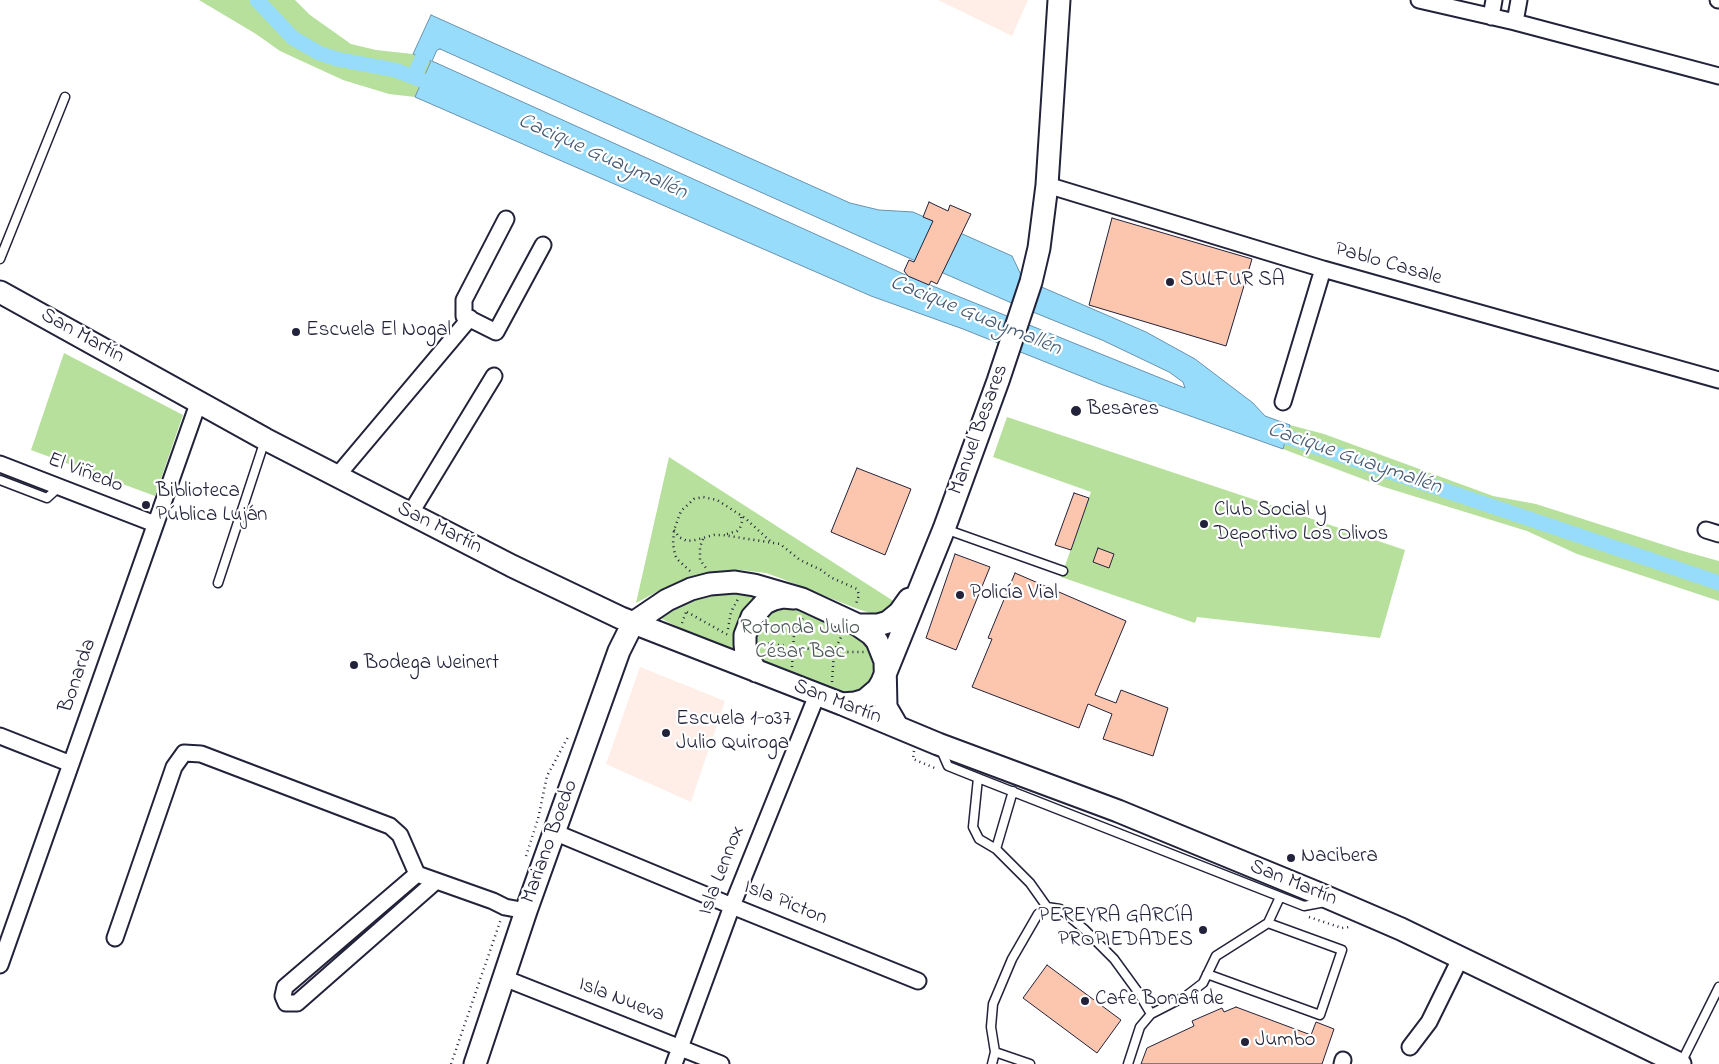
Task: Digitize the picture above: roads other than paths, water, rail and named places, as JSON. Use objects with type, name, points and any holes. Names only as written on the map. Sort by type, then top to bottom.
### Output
[{"type":"main road","name":"Manuel Besares","points":[[886,673],[944,529],[1031,282],[1040,240],[1047,185],[1059,0]]},
{"type":"main road","name":"San Martín","points":[[0,292],[199,401],[266,440],[557,588],[634,624],[830,699],[938,744],[1118,811],[1401,928],[1680,1064]]},
{"type":"main road","points":[[634,624],[689,582],[747,584],[768,588],[807,602],[853,615],[878,625],[890,621],[899,613],[923,580]]},
{"type":"main road","points":[[756,671],[746,654],[745,640],[752,617],[765,603],[783,597],[807,602]]},
{"type":"main road","points":[[830,699],[855,703],[868,698],[880,686],[886,673],[885,661],[880,646],[853,615]]},
{"type":"main road","name":"Mariano Boedo","points":[[475,1064],[526,911],[619,651],[634,624]]},
{"type":"main road","name":"San Martín","points":[[886,673],[886,707],[897,726]]},
{"type":"street","points":[[1419,0],[1515,22],[1719,76]]},
{"type":"street","points":[[1491,17],[1494,0]]},
{"type":"street","points":[[1515,22],[1519,0]]},
{"type":"street","name":"Pablo Casale","points":[[1047,185],[1323,269],[1719,380]]},
{"type":"street","points":[[506,220],[464,300],[464,316],[496,332],[543,245]]},
{"type":"street","points":[[1283,402],[1323,269]]},
{"type":"street","points":[[337,476],[470,318]]},
{"type":"street","points":[[410,514],[494,376]]},
{"type":"street","name":"Bonarda","points":[[0,965],[199,401]]},
{"type":"street","name":"El Viñedo","points":[[0,464],[155,524]]},
{"type":"street","name":"Isla Lennox","points":[[674,1064],[732,906],[830,699]]},
{"type":"street","points":[[0,736],[71,764]]},
{"type":"street","points":[[115,938],[174,767],[184,754],[201,754],[390,826],[400,835],[418,874],[505,906],[526,911]]},
{"type":"street","name":"Isla Picton","points":[[554,832],[918,981]]},
{"type":"street","points":[[418,874],[285,987],[283,996],[286,1003],[297,1003],[436,881]]},
{"type":"street","points":[[1410,1047],[1429,1022],[1461,957]]},
{"type":"street","name":"Isla Nueva","points":[[504,978],[722,1064]]},
{"type":"lane","points":[[0,259],[65,97]]},
{"type":"lane","points":[[218,583],[266,440]]},
{"type":"lane","points":[[0,480],[46,498],[60,487]]},
{"type":"lane","points":[[944,529],[1063,571]]},
{"type":"lane","points":[[938,744],[948,766],[978,778],[1304,906],[1333,900]]},
{"type":"lane","points":[[978,778],[973,827],[979,838],[996,849],[1030,883],[1047,907],[1060,909],[1084,929],[1114,959],[1151,1014]]},
{"type":"lane","points":[[996,849],[1014,792]]},
{"type":"lane","points":[[1128,1064],[1140,1027],[1151,1014],[1186,996],[1203,983],[1216,956],[1268,923],[1280,897]]},
{"type":"lane","points":[[992,1064],[995,1052],[991,1027],[993,1004],[1012,959],[1038,914],[1047,907]]},
{"type":"lane","points":[[1207,974],[1320,1015],[1342,950],[1268,923]]},
{"type":"lane","points":[[1680,1064],[1719,986]]},
{"type":"lane","points":[[995,1052],[1030,1064]]},
{"type":"water","points":[[431,15],[850,203],[879,210],[913,212],[1012,256],[1023,279],[1146,332],[1195,359],[1253,403],[1265,416],[1290,425],[1283,449],[1103,385],[963,329],[871,296],[415,97],[431,61],[413,54]],"holes":[[[440,49],[1023,308],[1102,340],[1169,372],[1183,382],[1185,388],[908,276],[432,61],[437,50]]]},
{"type":"waterway","name":"Cacique Guaymallén","points":[[257,0],[293,38],[319,53],[337,59],[395,70],[440,87]]},
{"type":"waterway","points":[[414,76],[431,39]]},
{"type":"waterway","name":"Cacique Guaymallén","points":[[1269,431],[1719,583]]},
{"type":"place","name":"SULFUR SA","points":[[1170,282]]},
{"type":"place","name":"Escuela El Nogal","points":[[296,332]]},
{"type":"place","name":"Besares","points":[[1076,411]]},
{"type":"place","name":"Biblioteca Pública Luján","points":[[146,505]]},
{"type":"place","name":"Club Social y Deportivo Los Olivos","points":[[1204,524]]},
{"type":"place","name":"Policía Vial","points":[[960,595]]},
{"type":"place","name":"Bodega Weinert","points":[[354,665]]},
{"type":"place","name":"Escuela 1-037 Julio Quiroga","points":[[666,733]]},
{"type":"place","name":"Nacibera","points":[[1291,858]]},
{"type":"place","name":"PEREYRA GARCÍA PROPIEDADES","points":[[1203,930]]},
{"type":"place","name":"Cafe Bonafide","points":[[1085,1001]]},
{"type":"place","name":"Jumbo","points":[[1245,1042]]},
{"type":"park label","name":"Rotonda Julio César Bac","points":[[800,642]]}]
